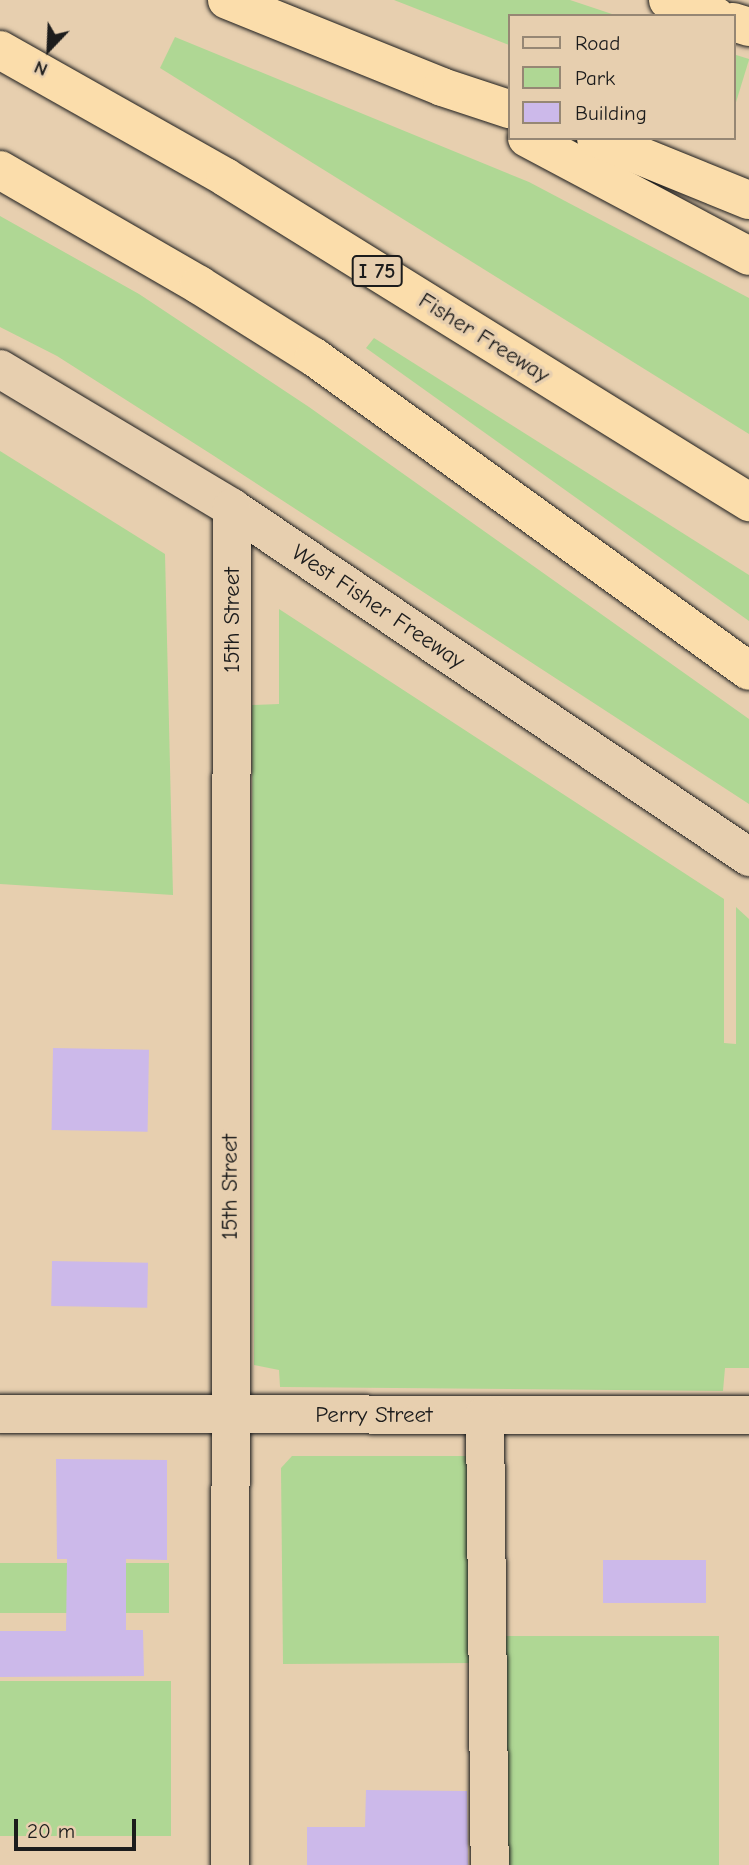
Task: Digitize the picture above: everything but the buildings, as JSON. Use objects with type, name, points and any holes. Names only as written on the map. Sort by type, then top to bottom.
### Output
[{"type":"highway","points":[[227,0],[442,87],[508,109]]},
{"type":"highway","points":[[668,0],[709,14]]},
{"type":"highway","name":"Fisher Freeway","points":[[0,50],[225,177],[749,502]]},
{"type":"highway","points":[[442,87],[508,127]]},
{"type":"highway","points":[[531,140],[749,256]]},
{"type":"highway","points":[[601,140],[749,200]]},
{"type":"highway","points":[[0,170],[188,278],[314,357],[749,671]]},
{"type":"street","name":"West Fisher Freeway","points":[[0,369],[232,508],[749,857]]},
{"type":"street","name":"15th Street","points":[[230,1865],[232,508]]},
{"type":"street","name":"Perry Street","points":[[0,1414],[749,1415]]},
{"type":"street","points":[[485,1415],[491,1865]]},
{"type":"green space","points":[[394,0],[570,0],[612,14],[508,14],[508,45]]},
{"type":"green space","points":[[175,37],[529,182],[749,298],[749,434],[160,68]]},
{"type":"green space","points":[[735,55],[749,60],[735,106]]},
{"type":"green space","points":[[0,216],[139,294],[309,407],[749,719],[749,804],[211,454],[57,356],[0,327]]},
{"type":"green space","points":[[374,338],[749,575],[749,621],[366,348]]},
{"type":"green space","points":[[0,451],[165,554],[173,895],[0,884]]},
{"type":"green space","points":[[279,609],[724,899],[724,1043],[736,1044],[736,907],[749,919],[749,1368],[725,1368],[723,1391],[280,1387],[279,1370],[254,1365],[252,705],[279,704]]},
{"type":"green space","points":[[292,1456],[475,1456],[476,1663],[283,1664],[281,1468]]},
{"type":"green space","points":[[0,1563],[169,1563],[169,1613],[0,1613]]},
{"type":"green space","points":[[494,1636],[719,1636],[719,1865],[494,1865]]},
{"type":"green space","points":[[0,1681],[171,1681],[171,1836],[0,1836]]}]
